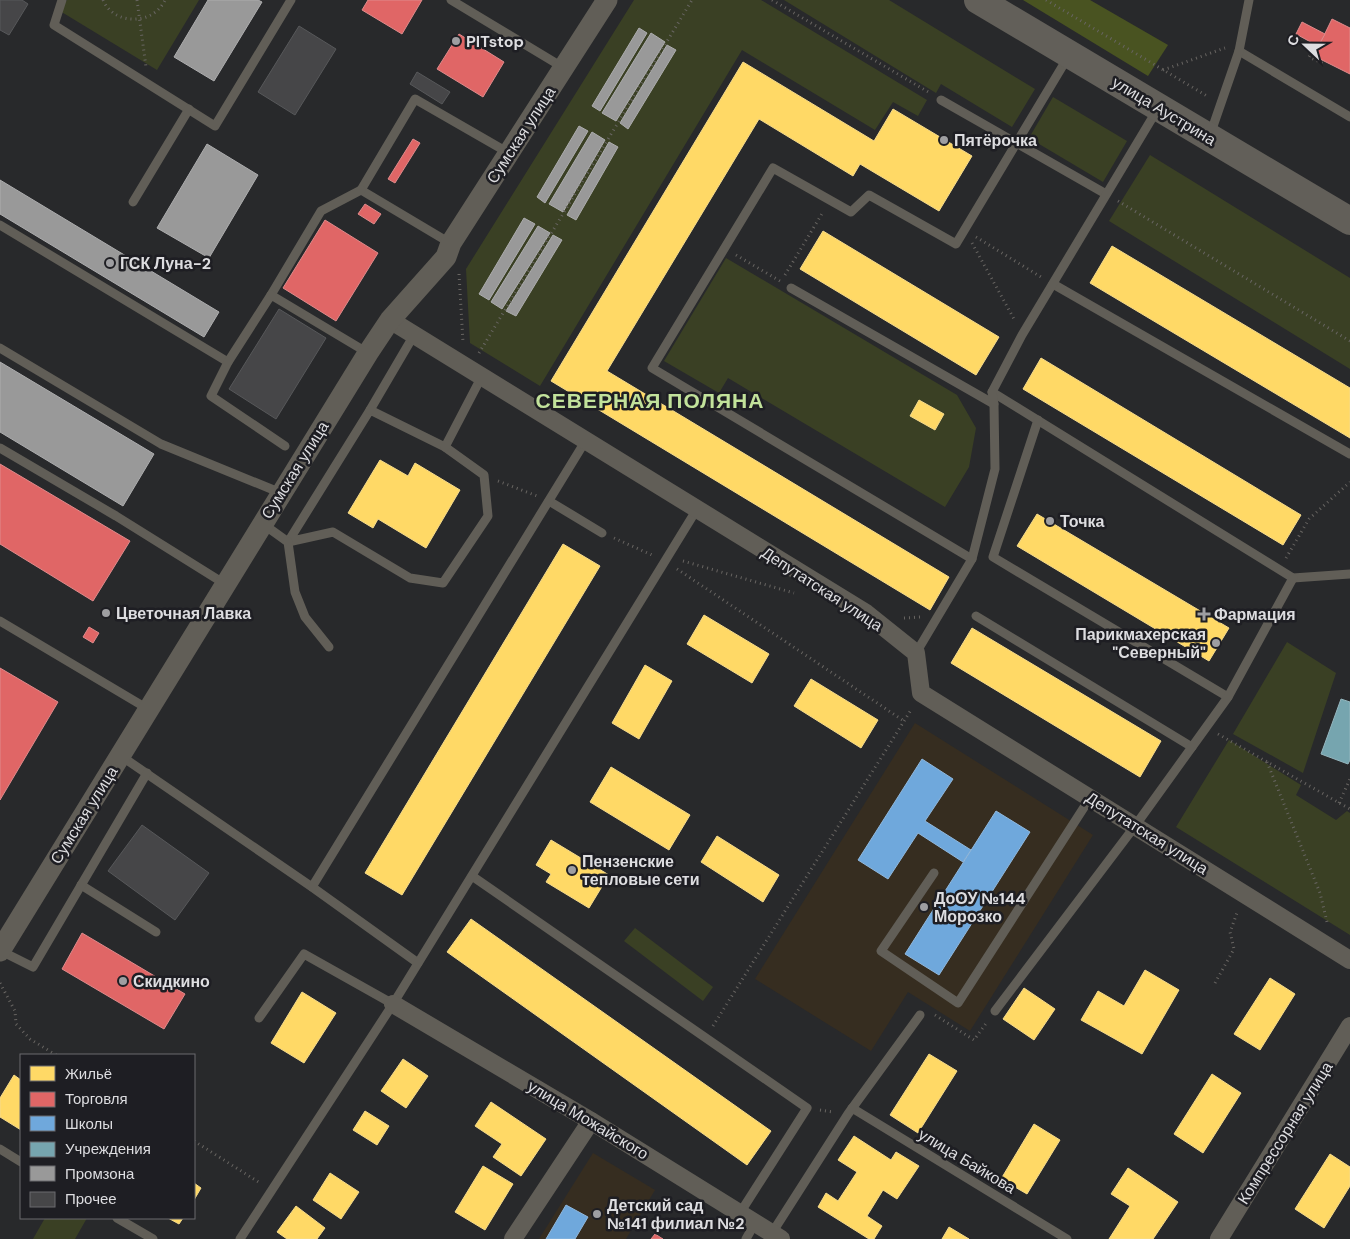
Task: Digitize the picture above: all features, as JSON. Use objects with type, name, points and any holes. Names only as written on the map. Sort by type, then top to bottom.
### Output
[{"type":"main road","name":"улица Аустрина","points":[[978,0],[1350,221]]},
{"type":"street","name":"Сумская улица","points":[[0,951],[262,523],[368,354],[390,320],[446,257],[451,244],[607,0]]},
{"type":"street","name":"Депутатская улица","points":[[390,320],[866,613],[916,654]]},
{"type":"street","points":[[916,654],[921,693]]},
{"type":"street","name":"Депутатская улица","points":[[921,693],[1350,960]]},
{"type":"street","name":"улица Можайского","points":[[393,1004],[591,1121],[776,1236]]},
{"type":"street","name":"Компрессорная улица","points":[[1219,1239],[1350,1026]]},
{"type":"street","points":[[513,1239],[591,1121]]},
{"type":"lane","points":[[62,0],[54,25],[215,126],[291,0]]},
{"type":"lane","points":[[451,0],[564,68]]},
{"type":"lane","points":[[1210,138],[1249,0]]},
{"type":"lane","points":[[1235,48],[1350,117]]},
{"type":"lane","points":[[972,559],[652,368],[773,168],[852,212],[869,195],[956,244],[1070,54]]},
{"type":"lane","points":[[285,446],[211,396],[228,362],[320,211],[361,190],[415,99],[509,153]]},
{"type":"lane","points":[[941,100],[1106,194]]},
{"type":"lane","points":[[916,654],[972,559],[995,469],[994,404],[992,392],[1022,335],[1159,108]]},
{"type":"lane","points":[[133,202],[189,109]]},
{"type":"lane","points":[[361,190],[451,244]]},
{"type":"lane","points":[[0,225],[228,362]]},
{"type":"lane","points":[[1053,284],[1350,454]]},
{"type":"lane","points":[[791,288],[994,404]]},
{"type":"lane","points":[[270,295],[368,354]]},
{"type":"lane","points":[[329,647],[305,617],[294,592],[288,542],[370,410],[414,334]]},
{"type":"lane","points":[[0,348],[161,444],[281,493]]},
{"type":"lane","points":[[445,447],[482,376]]},
{"type":"lane","points":[[992,392],[1293,578],[1350,574]]},
{"type":"lane","points":[[262,523],[288,542],[334,532],[410,578],[443,583],[488,516],[484,475],[445,447],[370,410]]},
{"type":"lane","points":[[1038,420],[994,557],[1228,697]]},
{"type":"lane","points":[[312,887],[586,440]]},
{"type":"lane","points":[[0,448],[116,516],[225,584]]},
{"type":"lane","points":[[549,501],[602,533]]},
{"type":"lane","points":[[240,1239],[393,1004],[697,509]]},
{"type":"lane","points":[[995,1011],[1136,826],[1228,697],[1293,578]]},
{"type":"lane","points":[[976,616],[1192,747]]},
{"type":"lane","points":[[0,621],[149,709]]},
{"type":"lane","points":[[120,756],[312,887],[418,963]]},
{"type":"lane","points":[[0,951],[33,968],[147,774]]},
{"type":"lane","points":[[934,873],[881,952],[958,1003],[1090,798]]},
{"type":"lane","points":[[472,876],[807,1108],[740,1213]]},
{"type":"lane","points":[[81,885],[156,932]]},
{"type":"lane","points":[[260,1018],[304,954],[393,1004]]},
{"type":"lane","points":[[776,1236],[850,1111],[920,1015]]},
{"type":"lane","name":"улица Байкова","points":[[850,1111],[1067,1239]]},
{"type":"lane","points":[[0,1149],[20,1161]]},
{"type":"lane","points":[[119,1219],[153,1239]]},
{"type":"lane","points":[[746,1239],[755,1223]]},
{"type":"path","points":[[103,0],[113,12],[122,18],[133,20],[155,13],[165,0]]},
{"type":"path","points":[[137,0],[149,84]]},
{"type":"path","points":[[477,356],[692,0]]},
{"type":"path","points":[[772,0],[941,100]]},
{"type":"path","points":[[1046,0],[1221,104]]},
{"type":"path","points":[[1163,70],[1235,48]]},
{"type":"path","points":[[1316,51],[1313,50],[1309,58],[1326,65]]},
{"type":"path","points":[[1106,194],[1350,341]]},
{"type":"path","points":[[780,282],[831,200]]},
{"type":"path","points":[[965,230],[1053,284]]},
{"type":"path","points":[[965,230],[1022,335]]},
{"type":"path","points":[[724,248],[791,288]]},
{"type":"path","points":[[458,267],[464,347]]},
{"type":"path","points":[[484,475],[549,501]]},
{"type":"path","points":[[1280,570],[1309,519],[1350,482]]},
{"type":"path","points":[[602,533],[666,559],[800,594]]},
{"type":"path","points":[[666,559],[904,721]]},
{"type":"path","points":[[900,618],[939,616]]},
{"type":"path","points":[[706,1038],[921,693]]},
{"type":"path","points":[[1206,728],[1350,809]]},
{"type":"path","points":[[1267,762],[1320,893],[1334,950]]},
{"type":"path","points":[[1339,803],[1350,779]]},
{"type":"path","points":[[1216,983],[1234,949],[1230,932],[1235,916],[1248,896]]},
{"type":"path","points":[[0,982],[15,1011],[16,1024],[30,1039],[54,1054]]},
{"type":"path","points":[[920,1015],[933,1013],[974,1040],[995,1011]]},
{"type":"path","points":[[807,1108],[850,1111]]},
{"type":"path","points":[[195,1142],[272,1190]]},
{"type":"shaded area","name":"ДоОУ №144 Морозко","points":[[915,723],[1093,835],[970,1031],[908,992],[871,1051],[755,979]]},
{"type":"shaded area","name":"Детский сад №141 филиал №2","points":[[593,1153],[655,1190],[626,1239],[539,1239]]},
{"type":"green space","points":[[67,0],[199,0],[157,70],[60,11]]},
{"type":"green space","points":[[634,0],[761,0],[927,100],[918,116],[893,102],[875,130],[742,50],[540,386],[470,343],[466,269]]},
{"type":"green space","points":[[784,0],[889,0],[1035,89],[1012,127],[941,84],[936,93]]},
{"type":"green space","points":[[1023,0],[1090,0],[1168,45],[1148,76]]},
{"type":"green space","points":[[1053,97],[1127,141],[1103,182],[1029,138]]},
{"type":"green space","points":[[1150,155],[1350,278],[1350,369],[1109,221]]},
{"type":"green space","points":[[726,258],[957,395],[976,428],[969,467],[945,507],[728,378],[719,393],[664,361]]},
{"type":"green space","points":[[1287,642],[1336,673],[1303,773],[1233,734]]},
{"type":"green space","points":[[1229,740],[1301,785],[1296,795],[1336,820],[1347,811],[1350,813],[1350,935],[1176,827]]},
{"type":"green space","points":[[635,928],[713,987],[703,1001],[624,941]]},
{"type":"green space","points":[[44,1219],[86,1219],[75,1239],[33,1239]]},
{"type":"building: Жильё","points":[[743,62],[874,141],[893,109],[972,156],[939,211],[860,164],[853,176],[759,119],[607,371],[949,577],[930,610],[551,381]]},
{"type":"building: Жильё","points":[[823,231],[999,337],[976,375],[800,269]]},
{"type":"building: Жильё","points":[[1112,246],[1350,388],[1350,438],[1090,283]]},
{"type":"building: Жильё","points":[[1041,358],[1301,515],[1283,545],[1023,389]]},
{"type":"building: Жильё","points":[[919,400],[944,414],[935,430],[910,416]]},
{"type":"building: Жильё","points":[[380,460],[408,476],[415,463],[460,490],[426,548],[378,519],[373,528],[348,513]]},
{"type":"building: Жильё","points":[[1037,514],[1229,628],[1209,661],[1017,546]]},
{"type":"building: Жильё","points":[[563,544],[600,566],[402,895],[365,873]]},
{"type":"building: Жильё","points":[[704,615],[769,654],[752,683],[687,644]]},
{"type":"building: Жильё","points":[[972,628],[1161,741],[1140,777],[951,663]]},
{"type":"building: Жильё","points":[[645,665],[672,681],[639,739],[612,723]]},
{"type":"building: Жильё","points":[[811,679],[878,720],[861,748],[794,706]]},
{"type":"building: Жильё","points":[[611,767],[690,815],[669,850],[590,802]]},
{"type":"building: Жильё","points":[[717,836],[779,875],[763,902],[701,862]]},
{"type":"building: Жильё","name":"Пензенские тепловые сети","points":[[551,840],[609,875],[589,908],[546,882],[551,874],[536,865]]},
{"type":"building: Жильё","points":[[471,919],[771,1131],[747,1165],[447,952]]},
{"type":"building: Жильё","points":[[1145,970],[1179,990],[1142,1054],[1081,1020],[1098,991],[1124,1006]]},
{"type":"building: Жильё","points":[[1270,978],[1295,994],[1260,1050],[1234,1034]]},
{"type":"building: Жильё","points":[[1024,988],[1055,1009],[1034,1040],[1003,1019]]},
{"type":"building: Жильё","points":[[302,992],[336,1013],[304,1063],[271,1043]]},
{"type":"building: Жильё","points":[[929,1054],[957,1071],[918,1133],[890,1115]]},
{"type":"building: Жильё","points":[[403,1059],[428,1076],[406,1108],[381,1091]]},
{"type":"building: Жильё","points":[[1212,1074],[1241,1093],[1203,1153],[1174,1134]]},
{"type":"building: Жильё","points":[[14,1075],[20,1079],[20,1129],[0,1117],[0,1098]]},
{"type":"building: Жильё","points":[[491,1102],[546,1139],[521,1176],[493,1157],[502,1144],[475,1126]]},
{"type":"building: Жильё","points":[[365,1111],[389,1126],[377,1145],[353,1130]]},
{"type":"building: Жильё","points":[[1034,1124],[1060,1140],[1027,1194],[1001,1179]]},
{"type":"building: Жильё","points":[[854,1136],[891,1160],[896,1152],[919,1166],[897,1199],[883,1190],[867,1216],[882,1226],[874,1239],[869,1239],[818,1207],[826,1193],[838,1201],[857,1172],[838,1160]]},
{"type":"building: Жильё","points":[[1330,1154],[1350,1167],[1350,1186],[1324,1228],[1295,1209]]},
{"type":"building: Жильё","points":[[483,1166],[513,1184],[485,1230],[455,1212]]},
{"type":"building: Жильё","points":[[1128,1168],[1178,1202],[1153,1239],[1109,1239],[1130,1206],[1111,1194]]},
{"type":"building: Жильё","points":[[330,1173],[359,1192],[341,1219],[313,1200]]},
{"type":"building: Жильё","points":[[195,1184],[201,1188],[195,1198]]},
{"type":"building: Жильё","points":[[296,1206],[325,1228],[317,1239],[287,1239],[277,1232]]},
{"type":"building: Жильё","points":[[170,1219],[182,1219],[179,1224]]},
{"type":"building: Жильё","points":[[949,1227],[969,1239],[942,1239]]},
{"type":"building: Торговля","points":[[368,0],[422,0],[402,34],[362,10]]},
{"type":"building: Торговля","points":[[1332,19],[1350,28],[1350,74],[1314,56]]},
{"type":"building: Торговля","points":[[1302,22],[1325,34],[1318,46],[1296,34]]},
{"type":"building: Торговля","points":[[459,34],[504,62],[483,97],[437,69]]},
{"type":"building: Торговля","points":[[413,139],[420,143],[395,183],[388,179]]},
{"type":"building: Торговля","points":[[365,204],[381,214],[374,224],[358,214]]},
{"type":"building: Торговля","points":[[325,220],[378,253],[336,321],[283,288]]},
{"type":"building: Торговля","points":[[0,464],[130,541],[93,601],[0,544]]},
{"type":"building: Торговля","points":[[89,627],[99,633],[93,643],[83,637]]},
{"type":"building: Торговля","points":[[0,668],[58,702],[0,800]]},
{"type":"building: Торговля","points":[[82,933],[185,994],[164,1029],[62,969]]},
{"type":"building: Торговля","points":[[655,1234],[663,1239],[651,1239]]},
{"type":"building: Школы","points":[[922,759],[953,779],[925,821],[971,850],[963,862],[918,833],[888,879],[858,860]]},
{"type":"building: Школы","points":[[996,811],[1030,832],[939,975],[905,954]]},
{"type":"building: Школы","points":[[566,1205],[588,1217],[575,1239],[546,1239]]},
{"type":"building: Учреждения","points":[[1341,699],[1350,702],[1350,760],[1348,764],[1321,754]]},
{"type":"building: Промзона","points":[[208,0],[258,0],[262,2],[214,81],[174,57]]},
{"type":"building: Промзона","points":[[639,28],[647,33],[600,111],[592,106]]},
{"type":"building: Промзона","points":[[651,33],[665,42],[616,121],[602,113]]},
{"type":"building: Промзона","points":[[667,45],[676,50],[628,129],[620,123]]},
{"type":"building: Промзона","points":[[579,126],[588,131],[545,203],[537,197]]},
{"type":"building: Промзона","points":[[592,132],[605,140],[563,212],[549,204]]},
{"type":"building: Промзона","points":[[609,142],[618,147],[576,220],[567,215]]},
{"type":"building: Промзона","points":[[207,144],[258,175],[209,258],[157,228]]},
{"type":"building: Промзона","name":"ГСК Луна-2","points":[[0,180],[219,312],[204,337],[0,214]]},
{"type":"building: Промзона","points":[[524,218],[535,224],[489,300],[479,294]]},
{"type":"building: Промзона","points":[[538,226],[550,233],[502,309],[491,302]]},
{"type":"building: Промзона","points":[[553,235],[562,240],[516,316],[506,311]]},
{"type":"building: Промзона","points":[[0,362],[154,454],[123,506],[0,432]]},
{"type":"building: Прочее","points":[[0,0],[22,0],[28,4],[9,35],[0,30]]},
{"type":"building: Прочее","points":[[299,26],[336,49],[295,115],[258,92]]},
{"type":"building: Прочее","points":[[417,72],[450,92],[442,104],[410,84]]},
{"type":"building: Прочее","points":[[279,309],[326,338],[276,419],[229,389]]},
{"type":"building: Прочее","points":[[142,825],[209,873],[175,920],[108,871]]},
{"type":"place","name":"PITstop","points":[[456,41]]},
{"type":"place","name":"Пятёрочка","points":[[944,140]]},
{"type":"place","name":"ГСК Луна-2","points":[[110,263]]},
{"type":"place","name":"Точка","points":[[1050,521]]},
{"type":"place","name":"Цветочная Лавка","points":[[106,613]]},
{"type":"place","name":"Фармация","points":[[1204,614]]},
{"type":"place","name":"Парикмахерская \"Северный\"","points":[[1216,643]]},
{"type":"place","name":"Пензенские тепловые сети","points":[[572,870]]},
{"type":"place","name":"ДоОУ №144 Морозко","points":[[924,907]]},
{"type":"place","name":"Скидкино","points":[[123,981]]},
{"type":"place","name":"Детский сад №141 филиал №2","points":[[597,1214]]},
{"type":"district","name":"СЕВЕРНАЯ ПОЛЯНА","points":[[650,401]]}]
